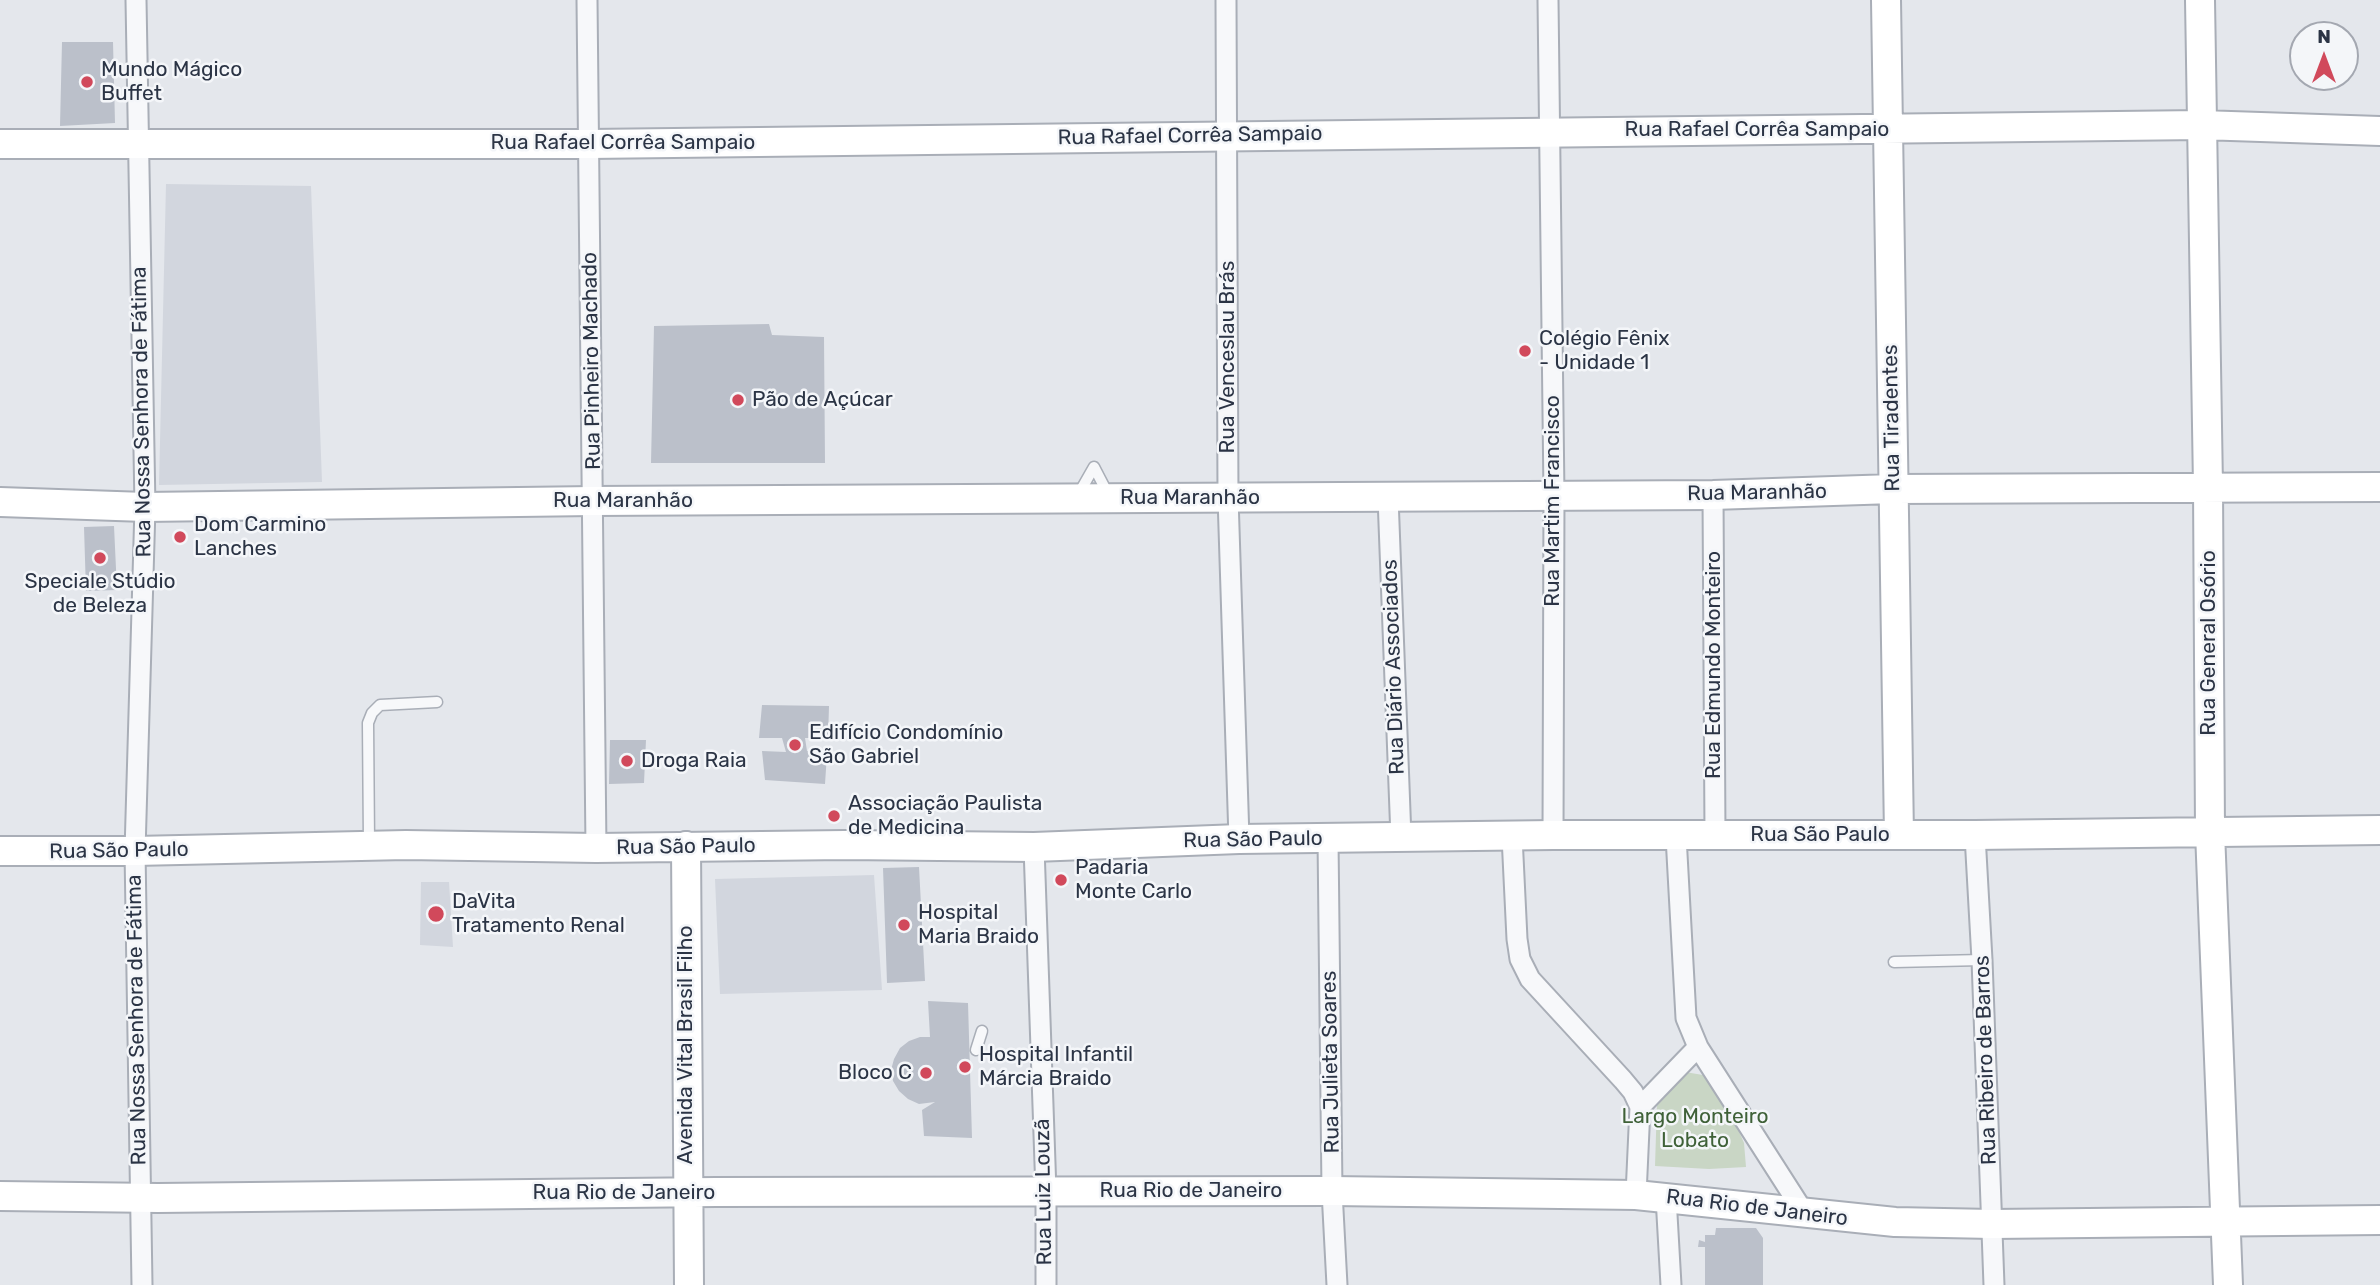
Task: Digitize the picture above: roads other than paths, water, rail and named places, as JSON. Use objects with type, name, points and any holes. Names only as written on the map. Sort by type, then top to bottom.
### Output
[{"type":"street","name":"Rua Nossa Senhora de Fátima","points":[[136,0],[145,506],[135,852],[142,1285]]},
{"type":"street","name":"Rua Pinheiro Machado","points":[[587,0],[596,848]]},
{"type":"street","name":"Rua Venceslau Brás","points":[[1226,0],[1228,497],[1239,839]]},
{"type":"street","name":"Rua Martim Francisco","points":[[1548,0],[1554,495],[1553,835]]},
{"type":"street","name":"Rua Tiradentes","points":[[1886,0],[1899,835]]},
{"type":"street","name":"Rua General Osório","points":[[2200,0],[2208,486],[2210,832],[2228,1285]]},
{"type":"street","name":"Rua Rafael Corrêa Sampaio","points":[[0,144],[589,144],[2202,125],[2380,131]]},
{"type":"street","name":"Rua Maranhão","points":[[0,502],[145,506],[1713,495],[1893,489],[2208,486],[2380,487]]},
{"type":"street","name":"Rua Edmundo Monteiro","points":[[1713,495],[1715,835]]},
{"type":"street","name":"Rua Diário Associados","points":[[1388,497],[1401,838]]},
{"type":"street","name":"Rua São Paulo","points":[[0,852],[135,852],[369,846],[1034,847],[1239,839],[1553,835],[1975,835],[2380,830]]},
{"type":"street","name":"Rua Ribeiro de Barros","points":[[1975,835],[1994,1285]]},
{"type":"street","points":[[1512,836],[1520,959],[1530,979],[1628,1086],[1640,1107],[1636,1195]]},
{"type":"street","points":[[1676,836],[1686,1018],[1699,1047],[1803,1212]]},
{"type":"street","name":"Rua Julieta Soares","points":[[1328,839],[1332,1191],[1337,1285]]},
{"type":"street","name":"Avenida Vital Brasil Filho","points":[[686,846],[689,1285]]},
{"type":"street","name":"Rua Luiz Louzã","points":[[1034,847],[1046,1192],[1046,1285]]},
{"type":"street","points":[[1640,1107],[1699,1047]]},
{"type":"street","name":"Rua Rio de Janeiro","points":[[0,1196],[140,1198],[1332,1191],[1636,1195],[1882,1221],[1992,1224],[2380,1220]]},
{"type":"street","points":[[1666,1197],[1671,1285]]},
{"type":"lane","points":[[369,846],[368,723],[372,713],[380,705],[437,702]]},
{"type":"lane","points":[[1894,962],[1982,960]]},
{"type":"lane","points":[[976,1050],[982,1031]]},
{"type":"place","name":"Mundo Mágico Buffet","points":[[87,82]]},
{"type":"place","name":"Colégio Fênix - Unidade 1","points":[[1525,351]]},
{"type":"place","name":"Pão de Açúcar","points":[[738,400]]},
{"type":"place","name":"Dom Carmino Lanches","points":[[180,537]]},
{"type":"place","name":"Speciale Stúdio de Beleza","points":[[100,558]]},
{"type":"place","name":"Edifício Condomínio São Gabriel","points":[[795,745]]},
{"type":"place","name":"Droga Raia","points":[[627,761]]},
{"type":"place","name":"Associação Paulista de Medicina","points":[[834,816]]},
{"type":"place","name":"Padaria Monte Carlo","points":[[1061,880]]},
{"type":"place","name":"DaVita Tratamento Renal","points":[[436,914]]},
{"type":"place","name":"Hospital Maria Braido","points":[[904,925]]},
{"type":"place","name":"Hospital Infantil Márcia Braido","points":[[965,1067]]},
{"type":"place","name":"Bloco C","points":[[926,1073]]},
{"type":"park label","name":"Largo Monteiro Lobato","points":[[1695,1129]]}]
